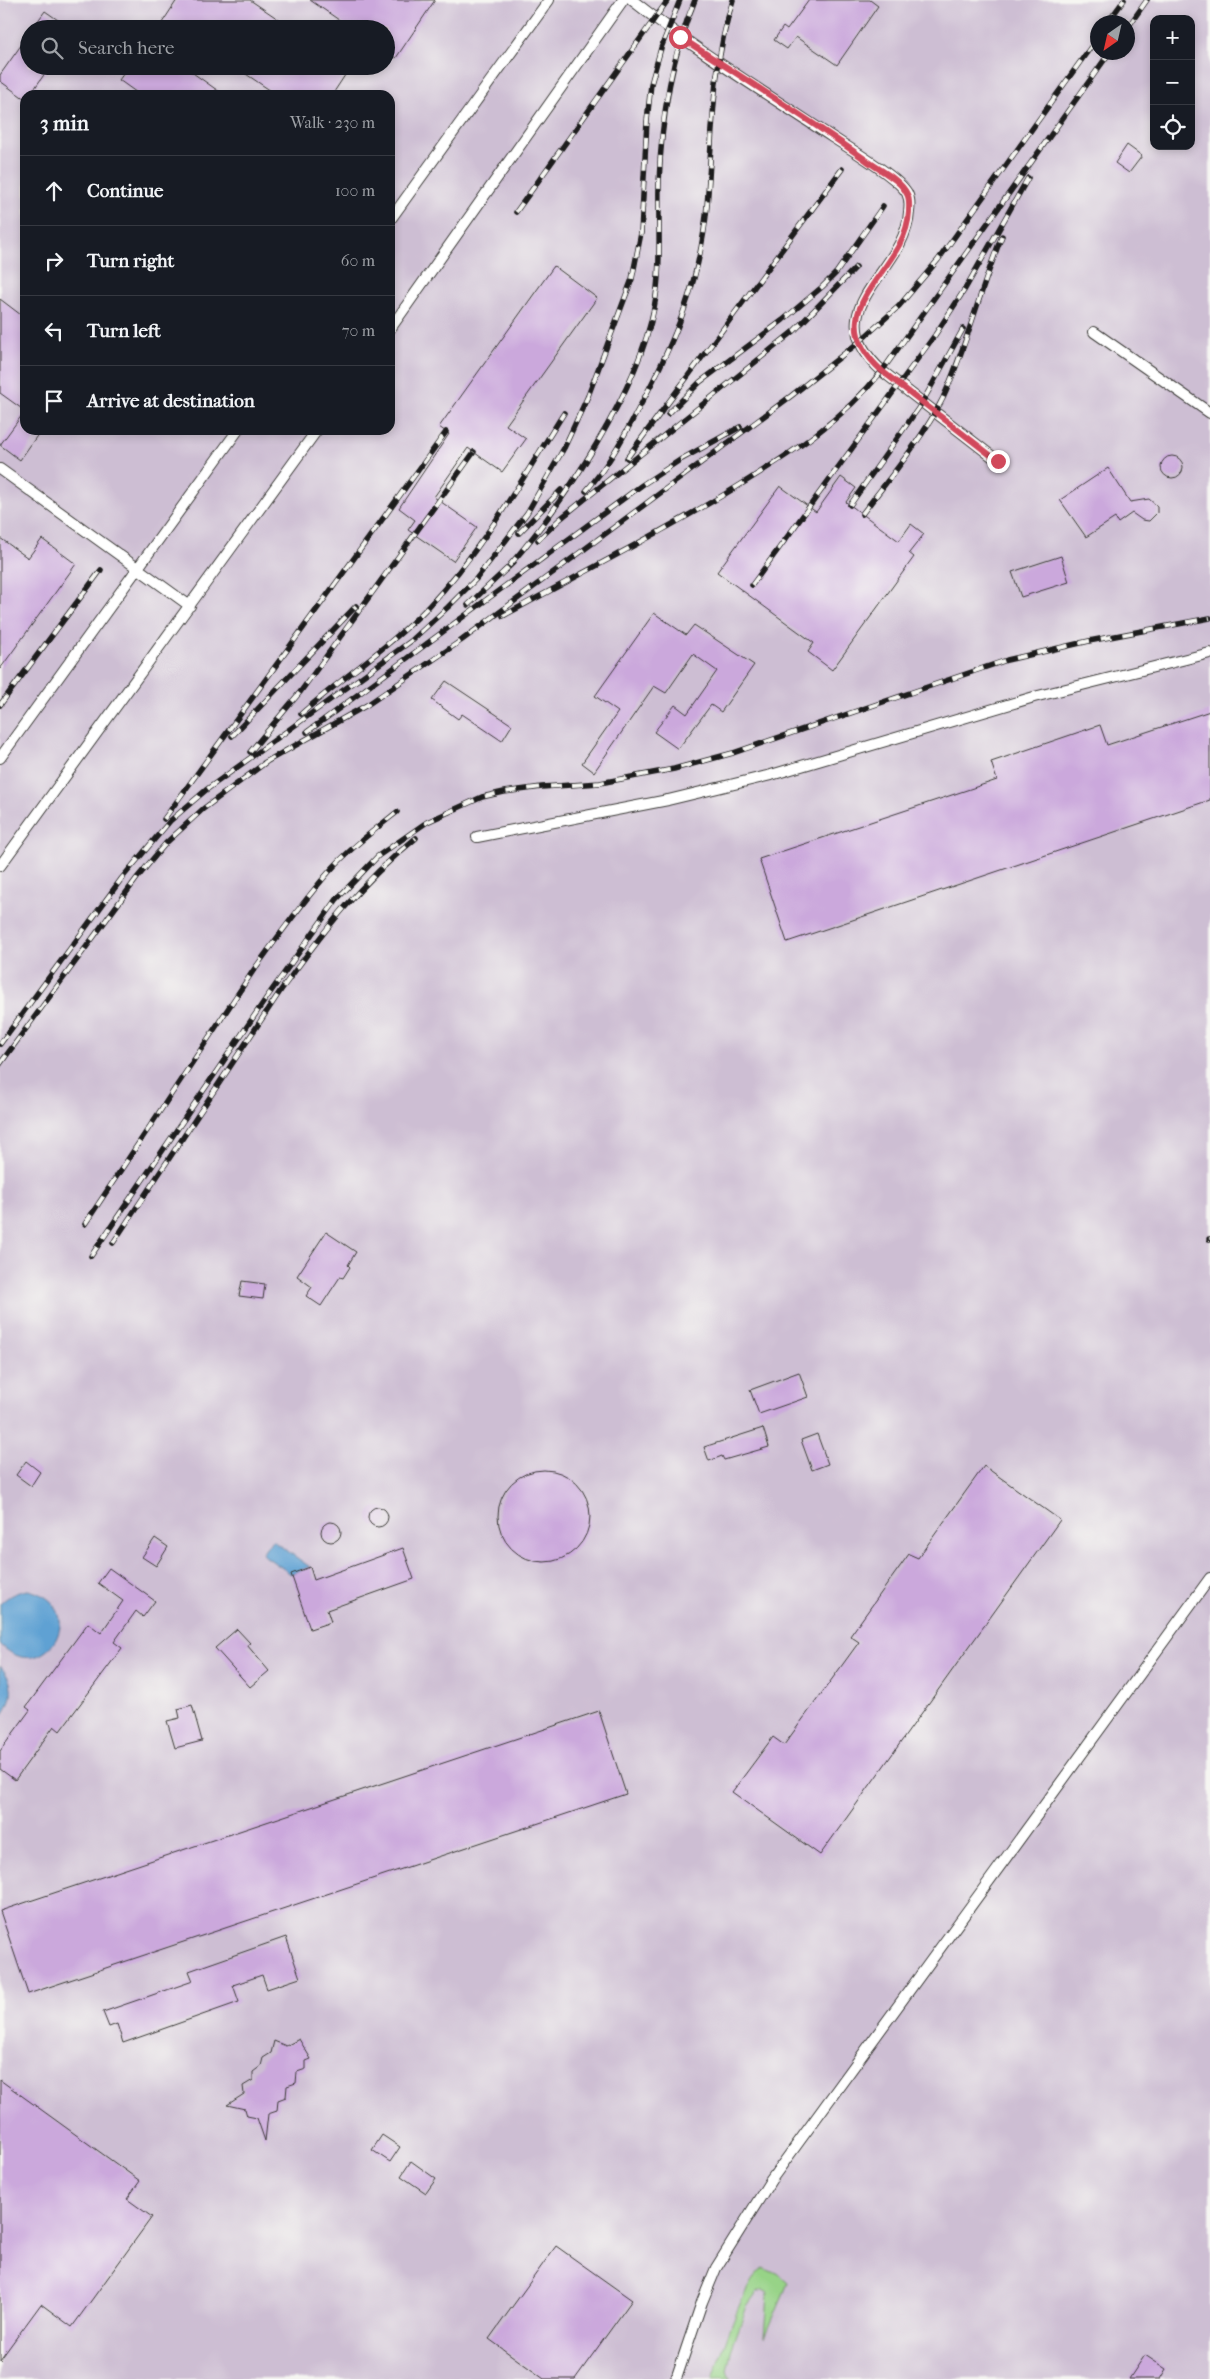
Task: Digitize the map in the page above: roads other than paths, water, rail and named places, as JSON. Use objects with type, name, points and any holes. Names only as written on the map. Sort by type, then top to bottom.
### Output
[{"type":"lane","points":[[395,213],[549,0]]},
{"type":"lane","points":[[395,322],[623,0]]},
{"type":"lane","points":[[632,0],[674,33],[900,184],[910,200],[909,222],[902,238],[860,307],[856,327],[859,342],[873,363],[888,376],[998,461]]},
{"type":"lane","points":[[1094,332],[1210,413]]},
{"type":"lane","points":[[0,758],[234,435]]},
{"type":"lane","points":[[0,866],[313,435]]},
{"type":"lane","points":[[0,469],[190,606]]},
{"type":"lane","points":[[477,837],[668,800],[770,775],[1034,697],[1210,653]]},
{"type":"lane","points":[[676,2379],[702,2302],[716,2268],[771,2180],[1210,1578]]},
{"type":"water","points":[[272,1540],[310,1567],[291,1574],[262,1554]]},
{"type":"water","points":[[28,1590],[48,1599],[58,1611],[60,1626],[56,1640],[46,1651],[33,1657],[17,1656],[0,1644],[0,1604],[13,1594]]},
{"type":"water","points":[[0,1666],[11,1685],[11,1698],[0,1718]]},
{"type":"railway","points":[[516,212],[668,0]]},
{"type":"railway","points":[[0,1044],[122,878],[170,821],[206,790],[411,641],[476,579],[527,513],[564,448],[588,396],[632,279],[641,233],[647,121],[651,84],[661,48],[680,0]]},
{"type":"railway","points":[[509,566],[553,511],[575,479],[616,409],[645,340],[654,308],[658,278],[660,160],[668,90],[679,45],[695,0]]},
{"type":"railway","points":[[586,491],[615,451],[652,383],[674,335],[692,286],[704,234],[714,102],[720,52],[733,0]]},
{"type":"railway","points":[[1113,15],[1124,0]]},
{"type":"railway","points":[[1135,17],[1147,0]]},
{"type":"railway","points":[[264,763],[367,705],[462,640],[791,396],[859,342],[899,306],[938,260],[1090,48]]},
{"type":"railway","points":[[503,616],[648,538],[735,488],[814,436],[849,406],[882,371],[1104,60]]},
{"type":"railway","points":[[627,458],[842,169]]},
{"type":"railway","points":[[752,585],[935,335],[965,289],[1028,178]]},
{"type":"railway","points":[[668,414],[700,382],[783,320],[822,287],[836,273],[883,206]]},
{"type":"railway","points":[[862,514],[916,443],[935,414],[952,378],[1002,236]]},
{"type":"railway","points":[[538,540],[560,519],[794,331],[856,267]]},
{"type":"railway","points":[[850,505],[922,403],[963,329]]},
{"type":"railway","points":[[301,714],[399,635],[449,584],[501,513],[564,413]]},
{"type":"railway","points":[[307,732],[642,485],[680,460],[740,427]]},
{"type":"railway","points":[[164,819],[446,432]]},
{"type":"railway","points":[[250,752],[301,691],[474,452]]},
{"type":"railway","points":[[519,533],[561,490]]},
{"type":"railway","points":[[468,605],[514,562]]},
{"type":"railway","points":[[0,705],[101,570]]},
{"type":"railway","points":[[232,736],[356,606]]},
{"type":"railway","points":[[91,1256],[267,997],[337,899],[378,856],[427,822],[482,797],[504,792],[600,783],[674,769],[733,753],[1007,660],[1089,641],[1210,618]]},
{"type":"railway","points":[[0,1064],[137,878],[166,843],[203,809],[269,760]]},
{"type":"railway","points":[[85,1224],[253,971],[289,921],[344,856],[397,812]]},
{"type":"railway","points":[[113,1243],[281,990],[312,948],[359,891],[416,838]]}]
